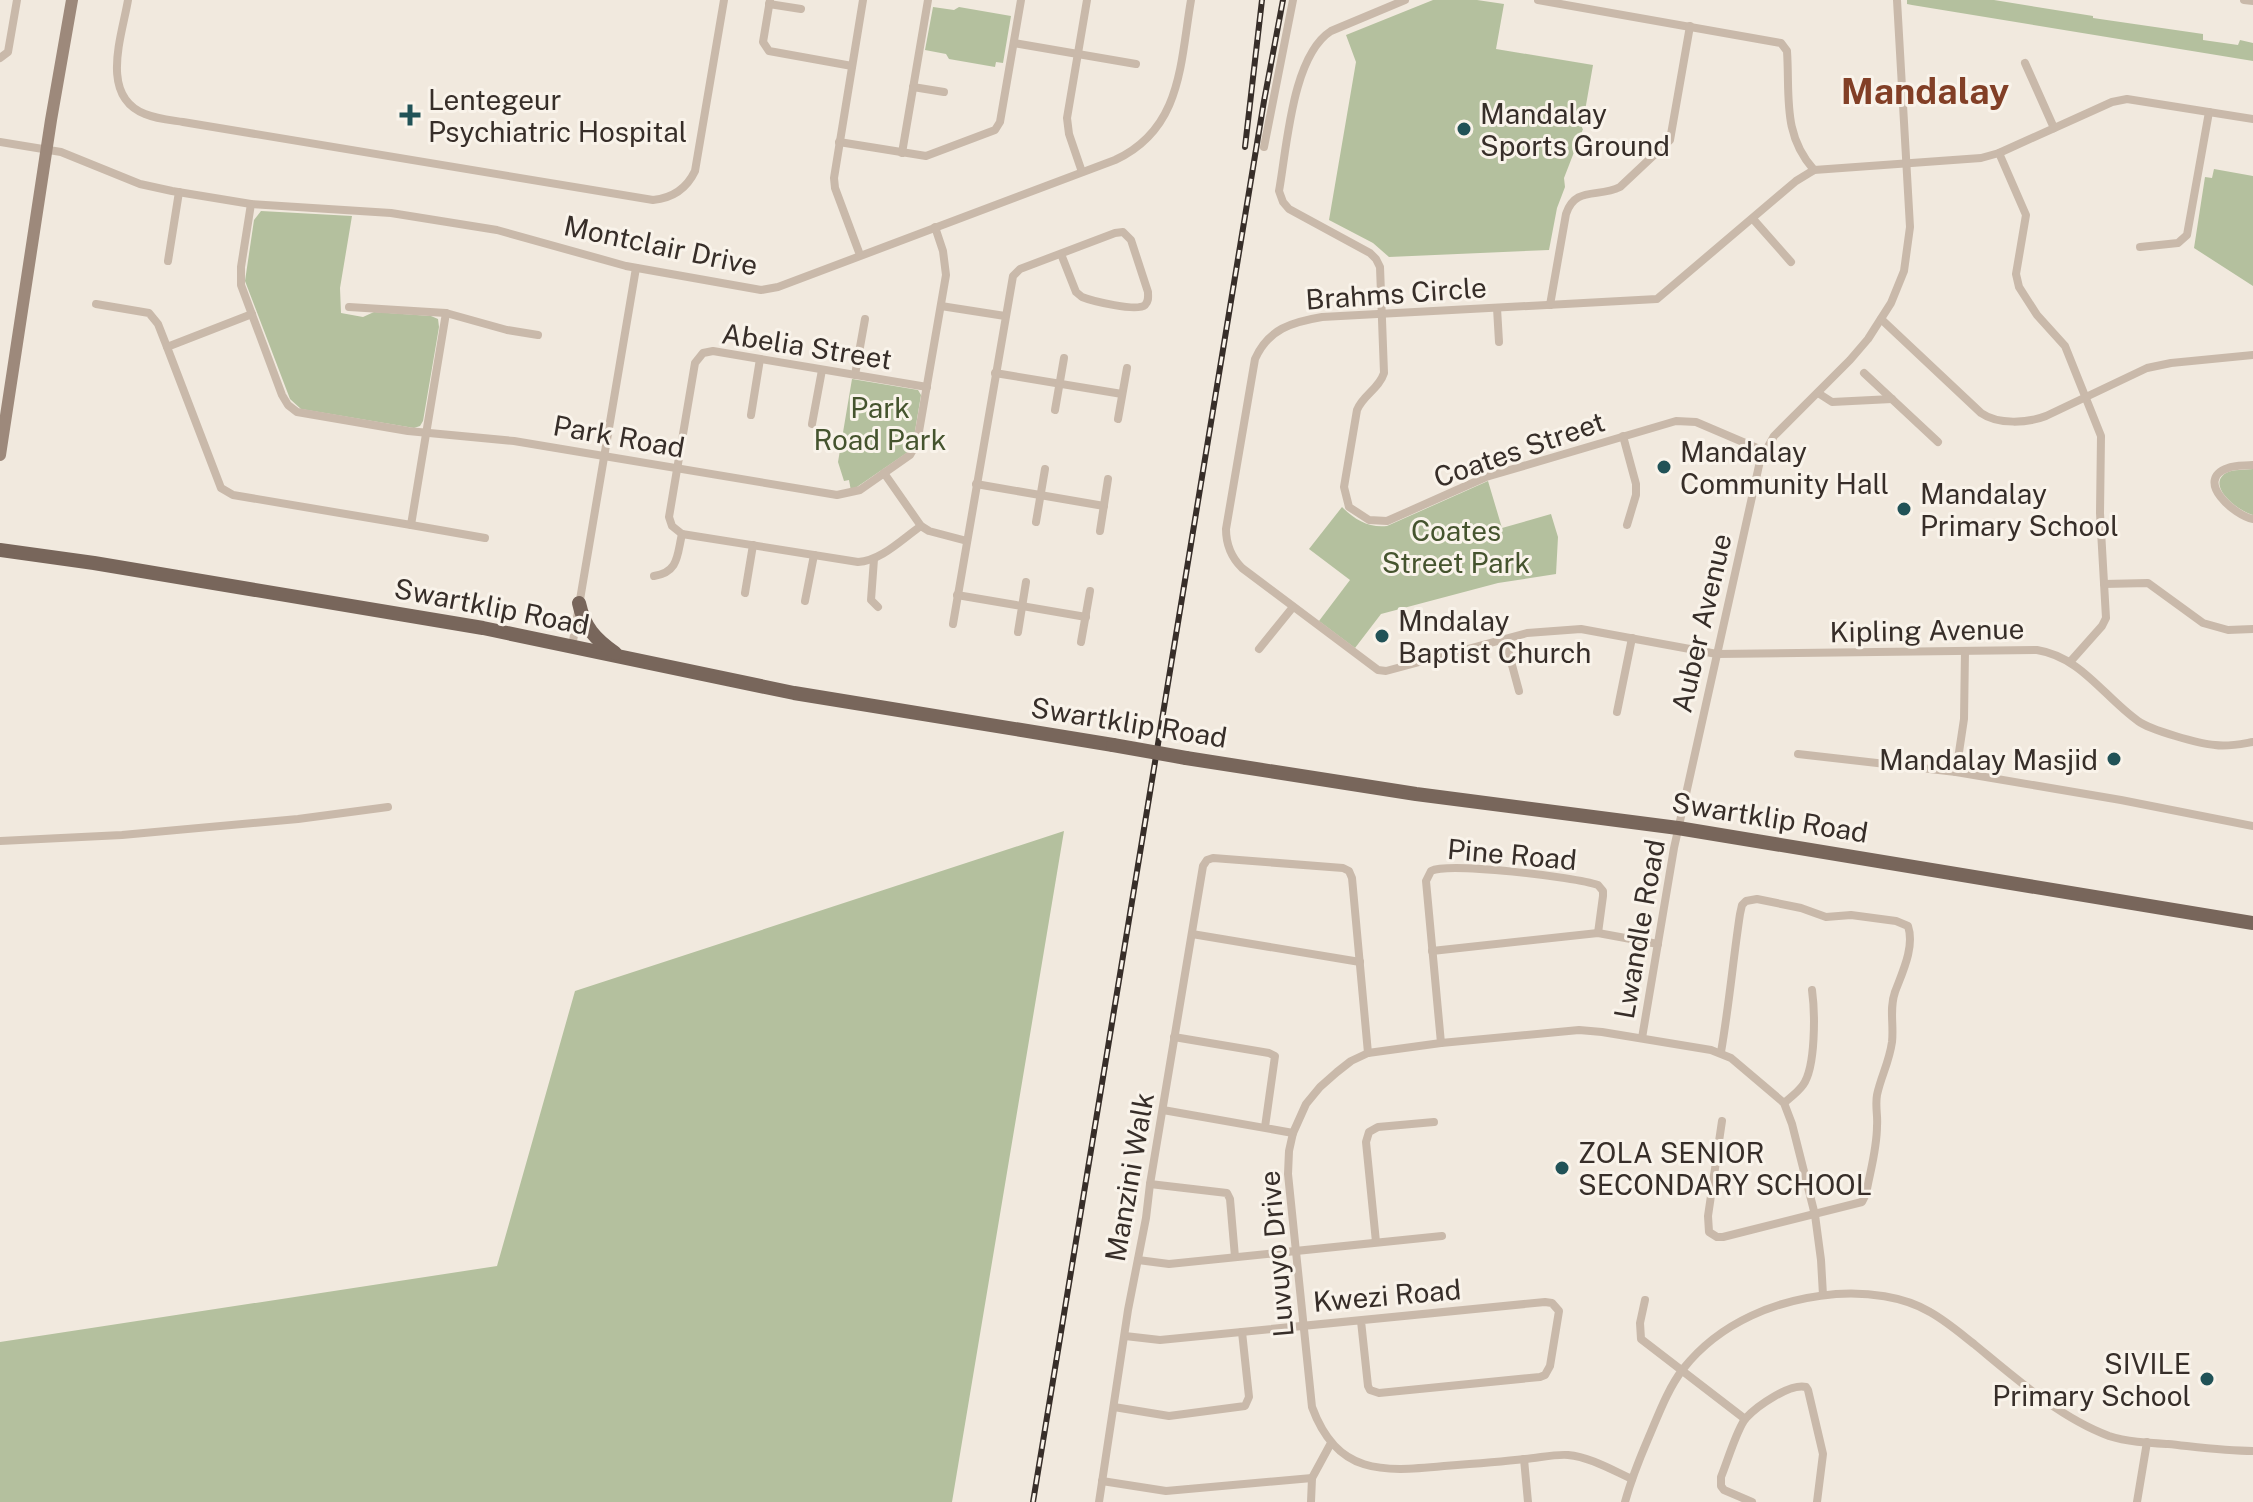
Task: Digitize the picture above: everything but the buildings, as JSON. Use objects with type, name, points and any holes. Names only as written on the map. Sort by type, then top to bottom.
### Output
[{"type":"main road","points":[[0,455],[72,0]]},
{"type":"main road","name":"Swartklip Road","points":[[0,550],[483,628],[794,693],[1186,758],[1416,794],[1678,828],[2253,923]]},
{"type":"main road","points":[[579,603],[583,620],[595,637],[620,657]]},
{"type":"street","points":[[0,58],[8,52],[17,0]]},
{"type":"street","points":[[128,0],[116,68],[117,82],[124,99],[142,113],[653,200],[669,197],[682,189],[695,171],[724,0]]},
{"type":"street","points":[[860,255],[834,183],[834,173],[863,0]]},
{"type":"street","points":[[902,153],[928,0]]},
{"type":"street","points":[[839,142],[929,156],[998,128],[1021,0]]},
{"type":"street","points":[[1082,172],[1067,123],[1087,0]]},
{"type":"street","name":"Montclair Drive","points":[[0,142],[73,156],[140,184],[179,192],[251,204],[391,213],[482,227],[636,268],[767,290],[1115,160],[1133,150],[1162,121],[1177,86],[1191,0]]},
{"type":"street","points":[[1264,147],[1293,0]]},
{"type":"street","name":"Coates Street","points":[[1405,0],[1322,36],[1303,67],[1297,88],[1279,191],[1289,209],[1368,251],[1380,267],[1384,373],[1357,410],[1344,487],[1349,507],[1369,520],[1387,521],[1486,477],[1676,421],[1696,422],[1764,451]]},
{"type":"street","points":[[1538,0],[1775,40],[1784,45],[1793,135],[1799,151],[1814,170],[1972,159],[1999,153],[2112,102],[2127,99],[2253,119]]},
{"type":"street","name":"Auber Avenue","points":[[1678,828],[1764,451],[1774,436],[1850,360],[1881,319],[1899,286],[1909,243],[1897,0]]},
{"type":"street","points":[[2244,0],[2253,1]]},
{"type":"street","points":[[801,9],[770,2],[763,42],[769,51],[852,66]]},
{"type":"street","points":[[1550,305],[1566,214],[1571,203],[1584,195],[1615,190],[1670,140],[1690,26]]},
{"type":"street","points":[[1014,43],[1136,64]]},
{"type":"street","points":[[2025,63],[2054,128]]},
{"type":"street","points":[[913,87],[944,92]]},
{"type":"street","points":[[2140,247],[2178,243],[2187,235],[2209,112]]},
{"type":"street","points":[[1999,153],[2026,215],[2016,274],[2019,287],[2037,315],[2065,346],[2102,440],[2100,513],[2106,615],[2104,624],[2070,662]]},
{"type":"street","name":"Brahms Circle","points":[[1717,654],[1581,629],[1537,632],[1382,671],[1371,666],[1242,568],[1233,558],[1226,541],[1255,359],[1271,335],[1291,323],[1322,317],[1657,299],[1796,181],[1814,170]]},
{"type":"street","points":[[168,261],[179,192]]},
{"type":"street","name":"Park Road","points":[[251,204],[240,277],[282,395],[293,409],[307,415],[426,433],[514,441],[837,495],[860,490],[910,455],[916,447],[946,275],[946,263],[935,227]]},
{"type":"street","points":[[1753,219],[1791,262]]},
{"type":"street","points":[[953,624],[1011,280],[1016,272],[1061,254],[1115,233],[1127,234],[1148,292],[1147,301],[1145,305],[1135,308],[1082,297],[1076,292],[1061,254]]},
{"type":"street","points":[[572,647],[636,268]]},
{"type":"street","points":[[96,304],[149,313],[156,319],[217,482],[224,491],[485,538]]},
{"type":"street","points":[[941,306],[1005,316]]},
{"type":"street","points":[[349,307],[446,313],[538,335]]},
{"type":"street","points":[[1497,308],[1499,342]]},
{"type":"street","points":[[411,525],[446,313]]},
{"type":"street","points":[[167,347],[252,314]]},
{"type":"street","points":[[855,375],[865,319]]},
{"type":"street","points":[[1881,319],[1990,419],[2001,421],[2038,419],[2156,366],[2253,355]]},
{"type":"street","name":"Abelia Street","points":[[677,468],[696,359],[703,353],[713,351],[927,387]]},
{"type":"street","points":[[1055,410],[1064,358]]},
{"type":"street","points":[[751,415],[760,359]]},
{"type":"street","points":[[1118,419],[1127,368]]},
{"type":"street","points":[[812,424],[822,370]]},
{"type":"street","points":[[995,373],[1122,394]]},
{"type":"street","points":[[1864,373],[1938,442]]},
{"type":"street","points":[[1818,393],[1832,402],[1892,399]]},
{"type":"street","points":[[1623,436],[1636,484],[1627,525]]},
{"type":"street","points":[[2253,465],[2224,469],[2217,477],[2215,486],[2222,500],[2241,515],[2253,519]]},
{"type":"street","points":[[677,468],[669,517],[672,526],[682,534],[858,562],[874,559],[921,526]]},
{"type":"street","points":[[1036,522],[1045,469]]},
{"type":"street","points":[[884,473],[921,526],[967,541]]},
{"type":"street","points":[[1100,531],[1108,479]]},
{"type":"street","points":[[976,484],[1104,506]]},
{"type":"street","points":[[654,576],[667,574],[673,568],[682,534]]},
{"type":"street","points":[[745,593],[753,545]]},
{"type":"street","points":[[805,601],[814,555]]},
{"type":"street","points":[[874,559],[871,600],[878,607]]},
{"type":"street","points":[[1018,632],[1026,582]]},
{"type":"street","points":[[2104,584],[2148,583],[2203,623],[2228,630],[2253,629]]},
{"type":"street","points":[[1081,642],[1090,591]]},
{"type":"street","points":[[957,595],[1086,617]]},
{"type":"street","points":[[1259,649],[1293,607]]},
{"type":"street","points":[[1617,712],[1632,638]]},
{"type":"street","points":[[1505,639],[1519,691]]},
{"type":"street","name":"Kipling Avenue","points":[[1717,654],[2037,650],[2070,662],[2147,726],[2214,745],[2253,742]]},
{"type":"street","points":[[1956,772],[1964,719],[1965,651]]},
{"type":"street","points":[[1798,754],[1956,772],[2253,826]]},
{"type":"street","points":[[0,841],[122,835],[298,819],[388,807]]},
{"type":"street","name":"Lwandle Road","points":[[1642,1038],[1678,828]]},
{"type":"street","name":"Manzini Walk","points":[[1099,1502],[1203,866],[1213,858],[1343,868],[1349,871],[1360,962]]},
{"type":"street","name":"Pine Road","points":[[1432,951],[1426,881],[1431,871],[1441,868],[1517,872],[1598,885],[1603,891],[1598,933]]},
{"type":"street","points":[[1722,1121],[1708,1216],[1709,1232],[1717,1237],[1815,1215],[1859,1203],[1866,1194],[1877,1134],[1876,1103],[1893,1037],[1891,1012],[1903,975],[1910,937],[1908,926],[1896,921],[1851,915],[1826,917],[1757,899],[1742,905],[1721,1052],[1784,1103],[1815,1215],[1823,1295]]},
{"type":"street","points":[[1441,1043],[1432,951],[1598,933],[1658,944]]},
{"type":"street","points":[[1192,934],[1360,962],[1368,1053]]},
{"type":"street","points":[[1784,1103],[1801,1089],[1807,1078],[1815,1030],[1812,990]]},
{"type":"street","name":"Luvuyo Drive","points":[[1331,1443],[1312,1407],[1288,1174],[1293,1133],[1306,1104],[1320,1087],[1351,1061],[1368,1053],[1579,1030],[1721,1052]]},
{"type":"street","points":[[1174,1037],[1275,1056],[1265,1127]]},
{"type":"street","points":[[1163,1110],[1293,1133]]},
{"type":"street","points":[[1376,1242],[1366,1142],[1369,1132],[1378,1127],[1434,1122]]},
{"type":"street","points":[[1150,1184],[1227,1193],[1235,1257]]},
{"type":"street","points":[[1138,1260],[1163,1264],[1442,1236]]},
{"type":"street","points":[[1625,1502],[1668,1394],[1701,1349],[1726,1329],[1751,1315],[1823,1295],[1853,1293],[1920,1306],[2048,1401],[2111,1437],[2253,1451]]},
{"type":"street","points":[[1645,1300],[1640,1323],[1641,1339],[1745,1419]]},
{"type":"street","name":"Kwezi Road","points":[[1125,1336],[1160,1340],[1545,1302],[1557,1306],[1559,1318],[1550,1366],[1545,1375],[1379,1393],[1368,1386],[1361,1321]]},
{"type":"street","points":[[1114,1407],[1169,1416],[1245,1406],[1249,1397],[1242,1332]]},
{"type":"street","points":[[1752,1502],[1724,1490],[1720,1482],[1745,1419],[1788,1388],[1798,1385],[1806,1387],[1823,1454],[1817,1502]]},
{"type":"street","points":[[2137,1502],[2147,1442]]},
{"type":"street","points":[[1311,1502],[1312,1478],[1331,1443],[1352,1459],[1381,1469],[1441,1467],[1558,1455],[1580,1457],[1632,1479]]},
{"type":"street","points":[[1524,1459],[1528,1502]]},
{"type":"street","points":[[1102,1481],[1166,1491],[1312,1478]]},
{"type":"green space","name":"Mandalay Sports Ground","points":[[1433,0],[1477,0],[1504,4],[1496,49],[1593,65],[1583,129],[1564,178],[1565,187],[1557,208],[1549,250],[1389,257],[1373,243],[1329,220],[1356,62],[1346,35]]},
{"type":"green space","points":[[1907,0],[1994,0],[2203,34],[2203,40],[2238,45],[2240,40],[2253,43],[2253,61],[1912,5],[1907,4]]},
{"type":"green space","points":[[933,7],[954,10],[959,7],[1011,16],[1003,63],[996,62],[995,67],[949,59],[946,54],[925,50]]},
{"type":"green space","points":[[2214,169],[2253,176],[2253,286],[2194,248],[2205,177],[2212,178]]},
{"type":"green space","points":[[261,211],[352,216],[340,288],[341,313],[363,317],[374,312],[438,319],[420,426],[414,428],[301,409],[290,399],[245,281],[254,220]]},
{"type":"green space","name":"Park Road Park","points":[[852,379],[918,390],[921,395],[913,443],[908,452],[851,491],[849,480],[844,481],[838,462]]},
{"type":"green space","points":[[2253,469],[2253,515],[2233,504],[2220,485],[2226,473]]},
{"type":"green space","name":"Coates Street Park","points":[[1488,481],[1502,528],[1551,514],[1558,537],[1556,574],[1498,583],[1381,614],[1355,648],[1319,621],[1350,580],[1309,549],[1342,507],[1363,522],[1387,526]]},
{"type":"green space","points":[[1064,831],[952,1502],[0,1502],[0,1342],[497,1266],[575,991]]},
{"type":"railway","points":[[1245,147],[1262,0]]},
{"type":"railway","points":[[1033,1502],[1283,0]]},
{"type":"place","name":"Lentegeur Psychiatric Hospital","points":[[410,115]]},
{"type":"place","name":"Mandalay Sports Ground","points":[[1464,129]]},
{"type":"place","name":"Mandalay Community Hall","points":[[1664,467]]},
{"type":"place","name":"Mandalay Primary School","points":[[1904,509]]},
{"type":"place","name":"Mndalay Baptist Church","points":[[1382,636]]},
{"type":"place","name":"Mandalay Masjid","points":[[2114,759]]},
{"type":"place","name":"ZOLA SENIOR SECONDARY SCHOOL","points":[[1562,1168]]},
{"type":"place","name":"SIVILE Primary School","points":[[2207,1379]]},
{"type":"district","name":"Mandalay","points":[[1925,91]]}]
